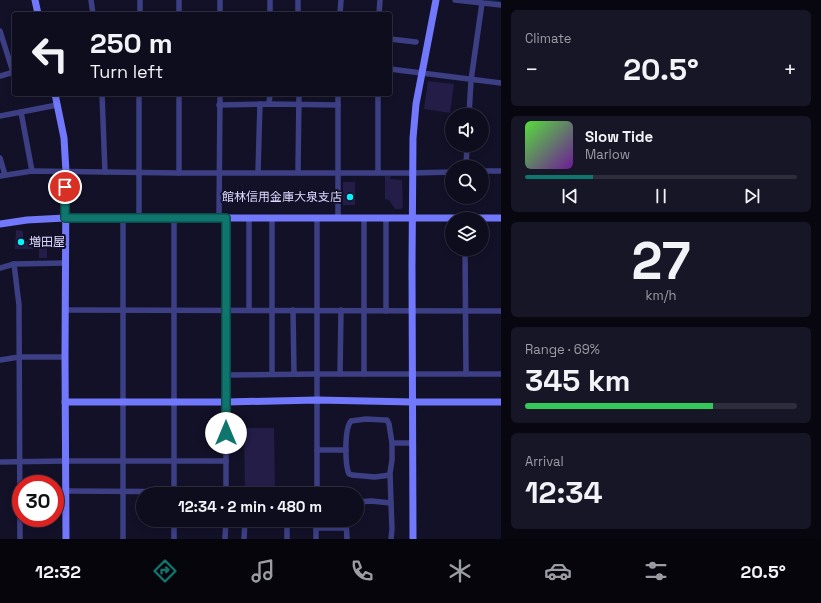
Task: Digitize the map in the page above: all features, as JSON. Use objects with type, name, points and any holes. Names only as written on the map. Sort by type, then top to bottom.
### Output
[{"type":"street","points":[[35,0],[38,12]]},
{"type":"street","points":[[91,0],[94,12]]},
{"type":"street","points":[[140,0],[140,12]]},
{"type":"street","points":[[180,0],[180,12]]},
{"type":"street","points":[[220,0],[220,12]]},
{"type":"street","points":[[270,0],[270,12]]},
{"type":"street","points":[[298,0],[298,12]]},
{"type":"street","points":[[340,12],[341,0]]},
{"type":"street","points":[[379,12],[380,0]]},
{"type":"street","points":[[413,539],[413,138],[416,104],[436,0]]},
{"type":"street","points":[[455,0],[501,5]]},
{"type":"street","points":[[469,108],[471,80],[482,3]]},
{"type":"street","points":[[0,31],[12,69]]},
{"type":"street","points":[[392,39],[416,42]]},
{"type":"street","points":[[392,69],[501,83]]},
{"type":"street","points":[[0,76],[12,72]]},
{"type":"street","points":[[56,96],[64,138],[66,172],[64,357],[66,539]]},
{"type":"street","points":[[102,96],[105,172]]},
{"type":"street","points":[[139,96],[139,218]]},
{"type":"street","points":[[179,96],[179,173]]},
{"type":"street","points":[[220,96],[220,172],[226,310],[226,487]]},
{"type":"street","points":[[270,96],[270,104]]},
{"type":"street","points":[[298,172],[299,96]]},
{"type":"street","points":[[338,96],[338,218]]},
{"type":"street","points":[[378,96],[378,172]]},
{"type":"street","points":[[258,172],[260,104]]},
{"type":"street","points":[[0,116],[58,105]]},
{"type":"street","points":[[220,105],[338,105]]},
{"type":"street","points":[[21,112],[32,171]]},
{"type":"street","points":[[0,158],[2,176],[32,171],[179,173],[445,172]]},
{"type":"street","points":[[489,171],[501,171]]},
{"type":"street","points":[[0,224],[27,220],[65,218],[445,219]]},
{"type":"street","points":[[123,218],[123,539]]},
{"type":"street","points":[[174,218],[174,487]]},
{"type":"street","points":[[249,218],[249,310]]},
{"type":"street","points":[[272,218],[272,374]]},
{"type":"street","points":[[316,487],[317,218]]},
{"type":"street","points":[[364,218],[364,374]]},
{"type":"street","points":[[386,218],[386,311]]},
{"type":"street","points":[[489,218],[501,218]]},
{"type":"street","points":[[465,256],[466,374]]},
{"type":"street","points":[[0,268],[14,264],[65,263]]},
{"type":"street","points":[[14,264],[19,304],[20,539]]},
{"type":"street","points":[[65,310],[501,311]]},
{"type":"street","points":[[293,310],[294,374]]},
{"type":"street","points":[[340,374],[341,310]]},
{"type":"street","points":[[0,360],[19,357],[64,357]]},
{"type":"street","points":[[226,375],[501,374]]},
{"type":"street","points":[[65,402],[226,402],[317,400],[501,402]]},
{"type":"street","points":[[390,475],[368,477],[352,476],[349,474],[347,468],[346,450],[348,425],[351,422],[366,419],[386,420],[389,424],[392,443],[390,475],[391,539]]},
{"type":"street","points":[[392,443],[413,443]]},
{"type":"street","points":[[317,450],[346,450]]},
{"type":"street","points":[[0,462],[226,461]]},
{"type":"street","points":[[65,491],[136,492]]},
{"type":"street","points":[[364,502],[391,503]]},
{"type":"street","points":[[174,527],[174,539]]},
{"type":"street","points":[[225,539],[226,527]]},
{"type":"street","points":[[244,539],[245,527]]},
{"type":"street","points":[[287,527],[287,539]]},
{"type":"street","points":[[316,539],[316,528],[346,528],[347,539]]},
{"type":"building","points":[[428,81],[454,84],[451,108],[445,108],[445,112],[424,109]]},
{"type":"building","points":[[385,176],[391,176],[390,179],[402,180],[403,207],[401,209],[395,209],[389,200],[385,199]]},
{"type":"building","points":[[343,182],[355,182],[355,205],[343,205]]},
{"type":"building","points":[[16,230],[23,231],[23,241],[36,242],[36,249],[15,249]]},
{"type":"building","points":[[39,239],[47,239],[47,258],[39,258]]},
{"type":"building","points":[[244,428],[274,428],[275,487],[245,487]]},
{"type":"waterway","points":[[486,0],[501,2]]},
{"type":"place","name":"館林信用金庫大泉支店","points":[[350,197]]},
{"type":"place","name":"増田屋","points":[[21,242]]},
{"type":"route","points":[[65,187],[65,218],[226,218],[226,433]]}]
